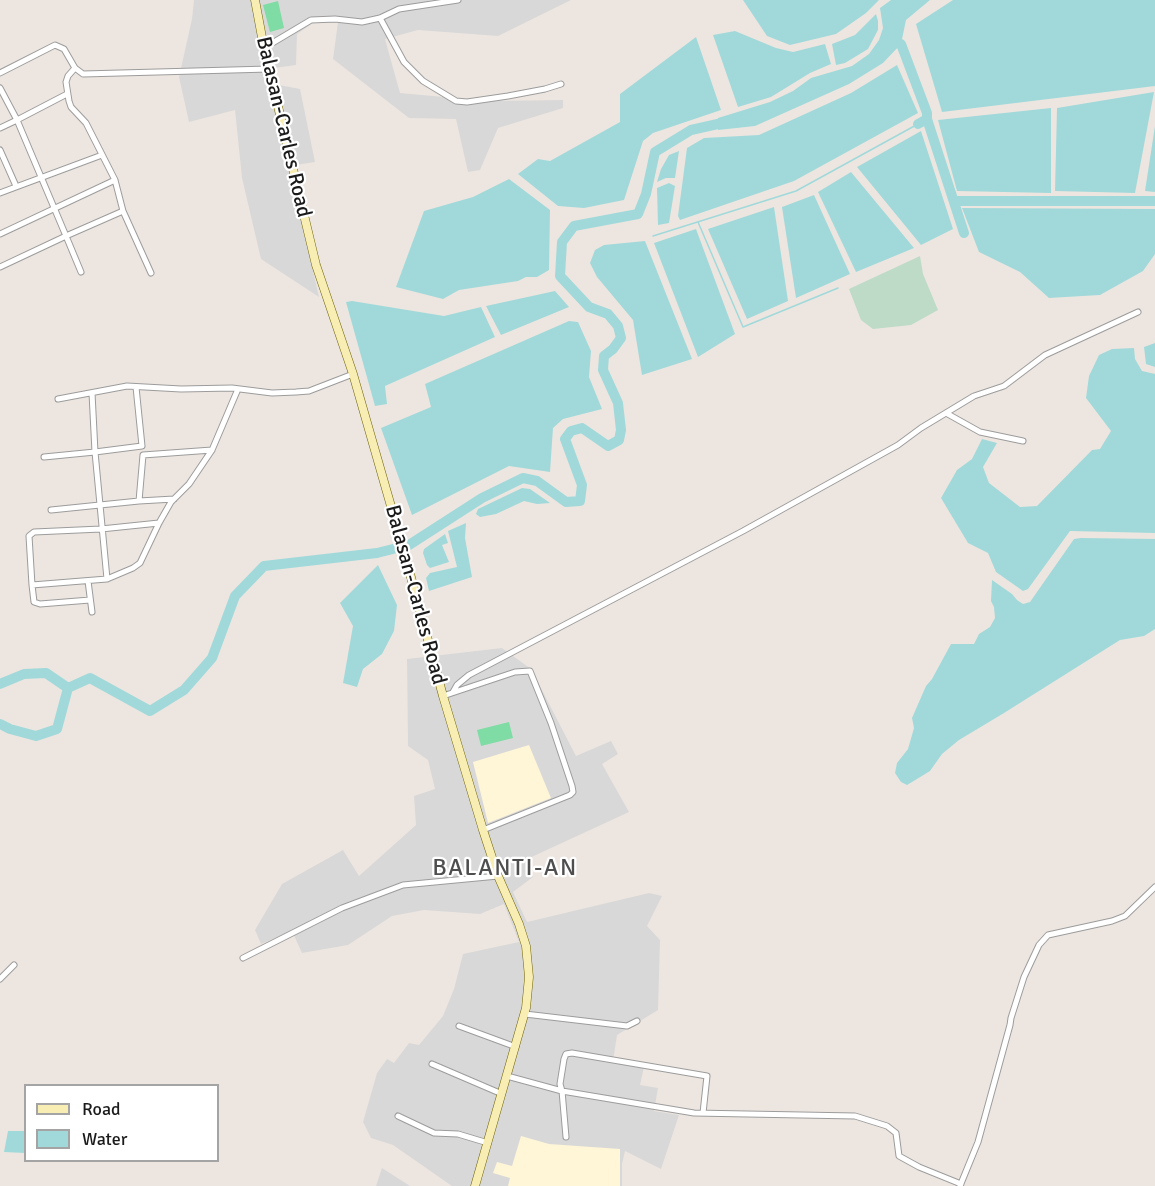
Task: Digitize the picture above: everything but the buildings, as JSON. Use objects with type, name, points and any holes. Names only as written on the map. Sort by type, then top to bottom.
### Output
[{"type":"main road","name":"Balasan-Carles Road","points":[[255,0],[264,48],[316,265],[353,374],[483,830],[498,876],[526,946],[529,977],[525,1014],[475,1186]]},
{"type":"street","points":[[264,48],[311,20],[327,18],[362,22],[380,18],[399,9],[458,0]]},
{"type":"street","points":[[380,18],[404,62],[423,81],[439,93],[456,101],[467,102],[507,96],[561,84]]},
{"type":"street","points":[[0,74],[55,45],[64,49],[75,68],[83,74],[269,69]]},
{"type":"street","points":[[75,68],[66,82],[71,107],[86,123],[115,180],[123,211],[151,273]]},
{"type":"street","points":[[0,88],[17,120],[81,272]]},
{"type":"street","points":[[0,128],[67,94]]},
{"type":"street","points":[[0,150],[16,186]]},
{"type":"street","points":[[0,193],[102,155]]},
{"type":"street","points":[[0,234],[115,180]]},
{"type":"street","points":[[0,267],[66,236],[122,214],[123,211]]},
{"type":"street","points":[[453,692],[457,685],[469,675],[743,531],[898,445],[921,428],[974,396],[1004,386],[1045,355],[1138,312]]},
{"type":"street","points":[[58,399],[126,386],[238,389],[272,393],[309,391],[353,374]]},
{"type":"street","points":[[136,387],[143,455],[139,501]]},
{"type":"street","points":[[32,585],[107,579],[140,563],[159,523],[174,499],[189,484],[212,450],[238,389]]},
{"type":"street","points":[[92,393],[101,529],[107,579]]},
{"type":"street","points":[[946,413],[980,432],[1023,441]]},
{"type":"street","points":[[44,457],[142,446]]},
{"type":"street","points":[[143,455],[212,450]]},
{"type":"street","points":[[51,510],[174,499]]},
{"type":"street","points":[[90,600],[40,604],[34,602],[29,536],[34,532],[101,529],[159,523]]},
{"type":"street","points":[[88,581],[92,612]]},
{"type":"street","points":[[443,696],[515,672],[530,671],[551,723],[573,792],[483,830]]},
{"type":"street","points":[[243,958],[342,908],[403,885],[498,876]]},
{"type":"street","points":[[507,1076],[562,1091],[624,1103],[703,1113],[855,1116],[887,1126],[896,1133],[899,1156],[961,1185],[978,1142],[1024,977],[1039,945],[1048,935],[1125,916],[1155,887]]},
{"type":"street","points":[[0,980],[14,965]]},
{"type":"street","points":[[525,1014],[627,1026],[637,1021]]},
{"type":"street","points":[[459,1026],[516,1047]]},
{"type":"street","points":[[566,1137],[560,1084],[566,1054],[572,1053],[707,1076],[703,1113]]},
{"type":"street","points":[[432,1064],[502,1094]]},
{"type":"street","points":[[398,1116],[434,1133],[458,1134],[488,1143]]},
{"type":"shaded area","points":[[194,0],[571,0],[498,36],[418,30],[385,39],[400,93],[488,101],[563,100],[563,108],[498,128],[480,170],[468,172],[456,119],[409,118],[333,59],[338,22],[316,21],[297,34],[296,65],[274,68],[279,85],[300,89],[315,162],[289,166],[319,297],[261,259],[242,178],[235,110],[189,122],[179,77]]},
{"type":"shaded area","points":[[502,648],[531,669],[576,756],[611,741],[618,754],[602,764],[629,812],[525,860],[533,877],[513,892],[527,922],[649,893],[662,896],[647,926],[660,940],[658,1010],[617,1035],[613,1061],[644,1067],[640,1085],[658,1088],[654,1111],[679,1115],[661,1169],[625,1151],[622,1164],[622,1186],[452,1186],[393,1145],[371,1138],[363,1122],[377,1073],[387,1059],[394,1063],[409,1043],[419,1045],[443,1016],[454,989],[463,954],[519,942],[504,904],[480,914],[424,910],[392,916],[348,945],[302,953],[292,931],[261,944],[255,930],[282,884],[343,850],[359,876],[416,825],[414,796],[435,789],[428,760],[408,746],[407,659]]},
{"type":"shaded area","points":[[529,745],[551,798],[488,823],[473,762]]},
{"type":"shaded area","points":[[521,1136],[549,1144],[620,1149],[620,1186],[508,1186],[510,1178],[493,1173],[497,1162],[512,1166]]},
{"type":"shaded area","points":[[382,1168],[410,1186],[376,1186]]},
{"type":"green space","points":[[278,1],[284,28],[270,32],[263,5]]},
{"type":"green space","points":[[920,256],[923,274],[938,310],[911,325],[873,329],[861,320],[849,289]]},
{"type":"green space","points":[[509,722],[513,738],[481,746],[477,730]]},
{"type":"water","points":[[743,0],[879,0],[866,13],[836,34],[790,45],[767,36]]},
{"type":"water","points":[[891,0],[930,0],[906,20],[901,44],[883,63],[849,84],[755,126],[718,130],[718,118],[770,102],[793,91],[811,78],[852,66],[869,54],[879,40],[883,28],[880,8]]},
{"type":"water","points":[[953,0],[1155,0],[1155,86],[942,112],[916,24]]},
{"type":"water","points":[[876,14],[878,30],[868,49],[845,63],[836,65],[832,44],[855,35]]},
{"type":"water","points":[[735,31],[776,48],[793,52],[825,44],[831,64],[810,73],[771,97],[738,107],[713,35]]},
{"type":"water","points":[[696,37],[721,110],[653,133],[643,141],[624,200],[584,208],[558,206],[518,174],[538,159],[550,161],[620,122],[620,94]]},
{"type":"water","points":[[897,65],[918,113],[794,181],[680,220],[678,216],[687,148],[704,138],[759,135],[851,93]]},
{"type":"water","points":[[1154,92],[1135,193],[1055,191],[1057,108]]},
{"type":"water","points":[[1051,108],[1051,193],[957,191],[938,120]]},
{"type":"water","points":[[1155,126],[1155,192],[1145,191]]},
{"type":"water","points":[[921,131],[953,229],[921,245],[857,167]]},
{"type":"water","points":[[679,151],[675,178],[666,178],[657,182],[669,155]]},
{"type":"water","points":[[851,172],[914,248],[856,272],[818,192]]},
{"type":"water","points":[[509,179],[550,210],[549,270],[537,277],[526,277],[518,281],[459,290],[443,299],[396,287],[424,211],[473,197]]},
{"type":"water","points":[[669,183],[675,186],[669,223],[658,225],[657,188]]},
{"type":"water","points":[[814,195],[850,274],[796,298],[782,207]]},
{"type":"water","points":[[774,207],[788,301],[747,319],[708,229]]},
{"type":"water","points":[[962,208],[1155,209],[1155,254],[1143,271],[1100,295],[1049,298],[1020,272],[979,252]]},
{"type":"water","points":[[696,229],[735,334],[698,357],[654,243]]},
{"type":"water","points":[[645,241],[692,359],[642,375],[633,320],[597,277],[590,263],[595,250],[604,245]]},
{"type":"water","points":[[555,291],[569,307],[501,335],[486,306]]},
{"type":"water","points":[[352,301],[444,316],[481,307],[495,337],[385,386],[387,404],[375,406],[346,302]]},
{"type":"water","points":[[569,321],[578,322],[591,351],[589,377],[602,409],[563,419],[553,428],[550,472],[509,466],[412,515],[381,428],[431,407],[425,384]]},
{"type":"water","points":[[1155,343],[1155,367],[1146,364],[1144,347]]},
{"type":"water","points":[[1134,348],[1135,359],[1142,371],[1155,374],[1155,533],[1070,531],[1028,589],[1023,591],[996,572],[988,553],[968,543],[941,498],[957,470],[972,459],[982,439],[997,443],[983,467],[989,483],[1020,507],[1037,506],[1092,450],[1100,449],[1111,431],[1086,398],[1089,376],[1099,355],[1112,349]]},
{"type":"water","points":[[522,488],[530,489],[550,503],[537,504],[524,501],[496,514],[480,517],[476,514],[478,509]]},
{"type":"water","points":[[466,523],[465,538],[472,577],[429,591],[426,578],[430,573],[457,567],[448,531]]},
{"type":"water","points":[[445,534],[448,543],[442,545],[449,562],[430,568],[423,553],[424,549]]},
{"type":"water","points":[[1074,539],[1155,539],[1155,629],[1144,636],[1120,640],[959,740],[942,754],[930,771],[907,785],[901,782],[895,773],[897,763],[908,749],[914,728],[912,718],[926,686],[951,644],[974,644],[979,634],[990,627],[995,618],[991,601],[992,580],[1023,604],[1030,602]]},
{"type":"water","points":[[378,565],[397,605],[394,631],[382,654],[363,669],[357,687],[343,683],[353,626],[340,603]]},
{"type":"water","points":[[8,1131],[24,1131],[24,1153],[4,1152]]},
{"type":"waterway","points":[[901,44],[927,113],[927,119],[918,124]]},
{"type":"waterway","points":[[927,119],[964,233]]},
{"type":"waterway","points":[[0,724],[36,736],[57,729],[68,688],[90,678],[150,711],[184,690],[212,658],[235,596],[264,566],[377,553],[409,545],[482,498],[523,478],[537,481],[566,502],[580,501],[582,485],[565,439],[571,431],[582,428],[608,446],[619,440],[621,430],[618,403],[603,370],[604,356],[621,338],[618,326],[608,314],[589,307],[560,276],[562,242],[574,226],[638,214],[646,194],[655,152],[691,130],[731,121]]},
{"type":"waterway","points":[[653,236],[796,191],[918,124]]},
{"type":"waterway","points":[[954,201],[1155,201]]},
{"type":"waterway","points":[[698,222],[743,327],[838,288]]},
{"type":"waterway","points":[[0,684],[24,674],[46,673],[68,688]]},
{"type":"district","name":"BALANTI-AN","points":[[505,869]]}]
